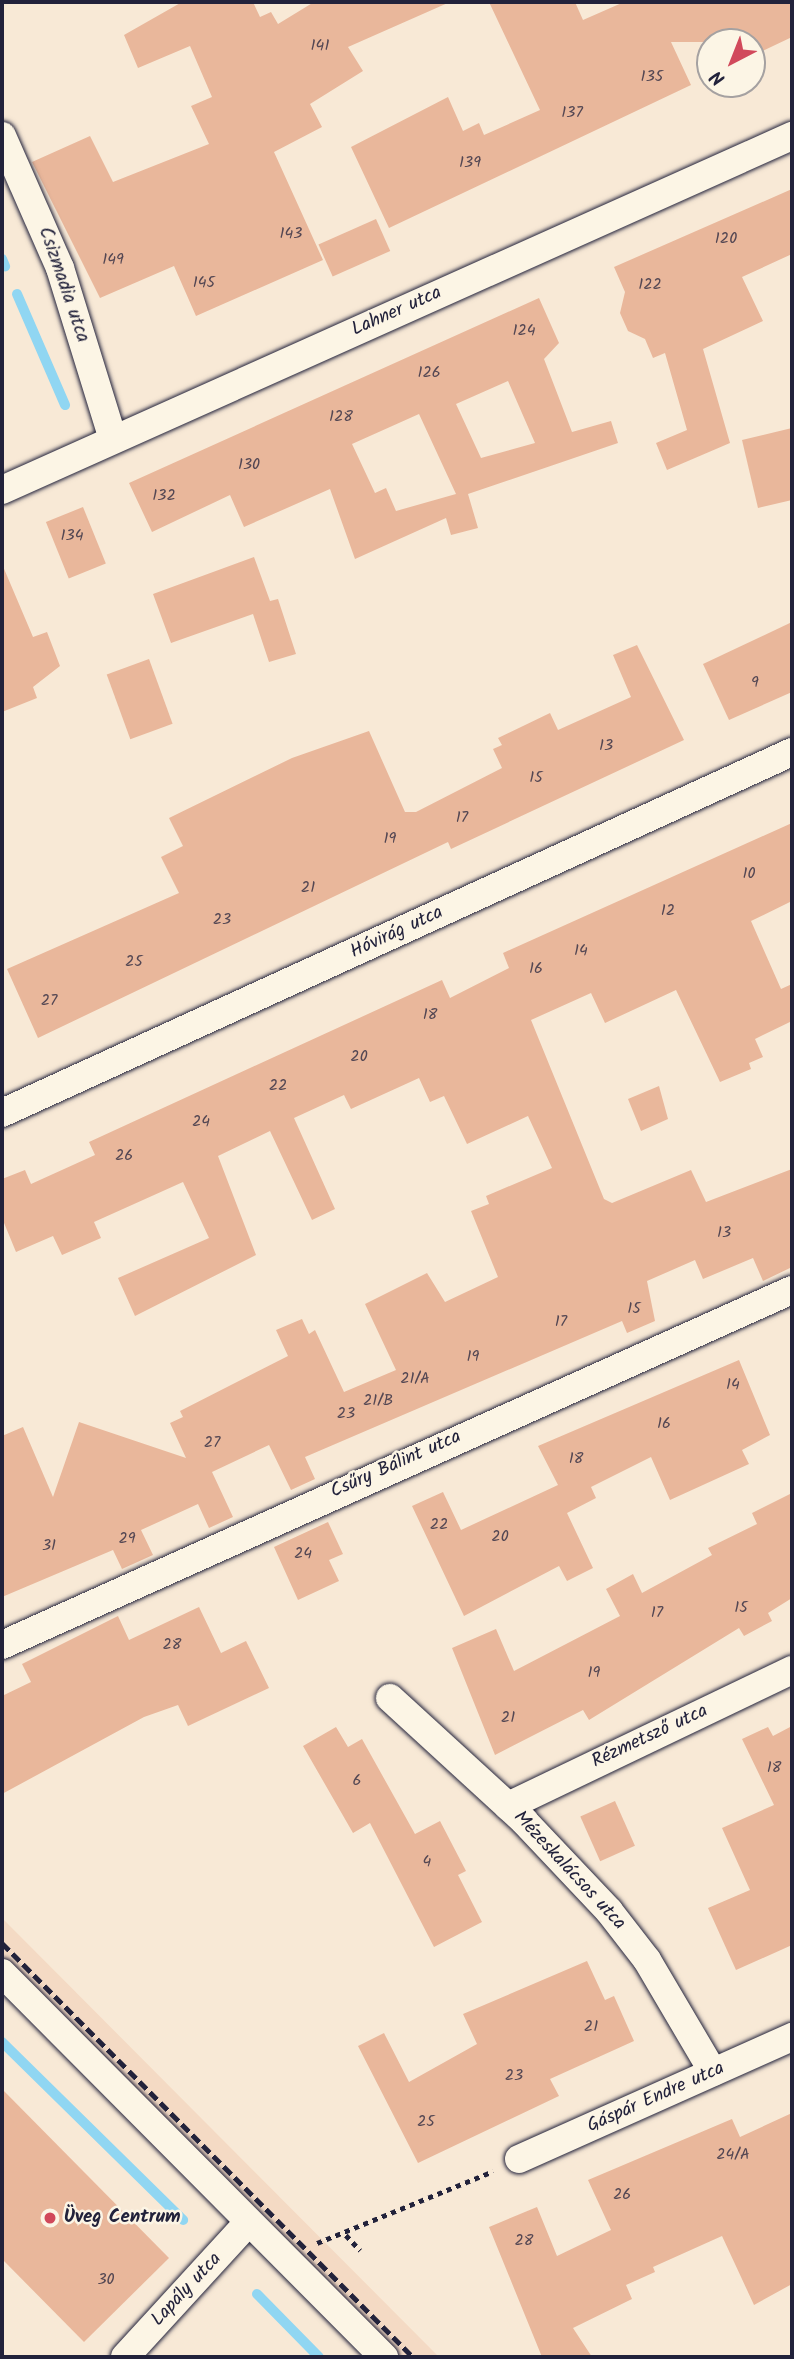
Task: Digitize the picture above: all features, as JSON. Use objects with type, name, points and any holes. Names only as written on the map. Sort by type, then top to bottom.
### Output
[{"type":"street","name":"Csizmadia utca","points":[[2,136],[60,268],[113,439]]},
{"type":"street","name":"Lahner utca","points":[[2,490],[792,136]]},
{"type":"street","name":"Hóvirág utca","points":[[2,1113],[792,752]]},
{"type":"street","name":"Csűry Bálint utca","points":[[2,1645],[792,1290]]},
{"type":"street","name":"Rézmetsző utca","points":[[508,1805],[792,1670]]},
{"type":"street","name":"Mézeskalácsos utca","points":[[390,1698],[508,1805],[630,1937],[713,2072]]},
{"type":"street","points":[[2,1973],[384,2357]]},
{"type":"street","name":"Gáspár Endre utca","points":[[519,2159],[792,2037]]},
{"type":"street","name":"Lapály utca","points":[[125,2357],[248,2223]]},
{"type":"path","points":[[360,2250],[346,2235],[519,2159]]},
{"type":"shaded area","points":[[2,1918],[439,2357],[378,2357],[2,1980]]},
{"type":"building","points":[[182,2],[253,2],[260,17],[271,12],[278,24],[314,2],[450,2],[348,47],[363,71],[310,104],[322,127],[274,152],[323,260],[196,316],[174,266],[100,298],[32,162],[90,136],[113,182],[209,144],[191,106],[212,97],[190,46],[138,68],[124,35]]},
{"type":"building","points":[[489,2],[575,2],[583,20],[624,2],[792,2],[792,37],[766,49],[766,28],[696,28],[696,42],[671,42],[691,85],[389,228],[351,147],[448,97],[463,131],[479,123],[484,135],[540,110]]},
{"type":"building","points":[[792,189],[792,254],[742,277],[763,321],[703,349],[730,443],[667,470],[656,443],[687,430],[665,353],[653,358],[645,339],[628,331],[620,313],[625,292],[614,267]]},
{"type":"building","points":[[376,219],[390,251],[333,277],[318,245]]},
{"type":"building","points":[[539,298],[559,343],[544,359],[572,432],[611,421],[618,443],[468,494],[478,528],[451,535],[446,518],[355,559],[330,489],[244,527],[230,495],[152,532],[129,483]],"holes":[[[508,381],[535,443],[481,458],[456,404]],[[419,414],[456,494],[396,511],[386,488],[375,493],[352,444]]]},
{"type":"building","points":[[792,428],[792,500],[758,508],[742,440]]},
{"type":"building","points":[[83,507],[106,564],[69,579],[46,522]]},
{"type":"building","points":[[254,557],[270,601],[278,599],[296,654],[269,662],[253,614],[171,643],[153,594]]},
{"type":"building","points":[[2,564],[33,637],[47,632],[60,666],[33,687],[37,698],[2,712]]},
{"type":"building","points":[[792,622],[792,692],[729,720],[703,664]]},
{"type":"building","points":[[637,645],[684,740],[451,849],[448,842],[38,1038],[7,969],[179,893],[161,857],[183,846],[169,818],[292,758],[369,731],[405,812],[416,812],[502,768],[493,749],[502,745],[498,738],[550,713],[558,730],[631,697],[613,655]]},
{"type":"building","points":[[149,659],[173,724],[130,739],[107,674]]},
{"type":"building","points":[[792,823],[792,901],[751,921],[781,989],[792,984],[792,1021],[755,1039],[763,1057],[749,1063],[751,1069],[720,1082],[676,990],[605,1023],[591,993],[531,1020],[604,1199],[612,1203],[691,1170],[706,1202],[792,1169],[792,1267],[763,1281],[753,1258],[703,1279],[695,1260],[647,1281],[655,1321],[627,1333],[622,1321],[305,1457],[315,1479],[291,1490],[269,1445],[212,1472],[233,1517],[209,1528],[198,1504],[141,1530],[153,1555],[122,1569],[113,1550],[2,1597],[2,1436],[23,1427],[53,1497],[79,1422],[186,1458],[170,1423],[183,1417],[180,1411],[288,1356],[276,1330],[302,1319],[309,1334],[315,1330],[344,1392],[396,1370],[365,1304],[427,1273],[445,1302],[498,1277],[471,1211],[489,1204],[486,1196],[552,1168],[528,1116],[467,1144],[444,1096],[430,1102],[419,1078],[351,1109],[344,1095],[294,1118],[335,1209],[312,1220],[270,1131],[218,1156],[256,1255],[135,1316],[118,1278],[209,1238],[183,1182],[94,1222],[101,1238],[62,1255],[53,1236],[16,1252],[2,1218],[2,1179],[25,1170],[31,1184],[95,1155],[89,1142],[442,980],[450,998],[509,968],[503,953]]},
{"type":"building","points":[[659,1086],[668,1119],[641,1131],[628,1099]]},
{"type":"building","points":[[739,1360],[770,1435],[742,1450],[749,1464],[670,1500],[651,1457],[591,1487],[596,1498],[567,1513],[593,1568],[567,1581],[559,1566],[464,1616],[412,1506],[443,1492],[461,1530],[558,1485],[538,1446]]},
{"type":"building","points":[[792,1493],[792,1598],[768,1613],[772,1621],[744,1636],[739,1628],[589,1720],[583,1710],[495,1755],[452,1648],[496,1629],[514,1671],[620,1616],[606,1589],[633,1574],[642,1593],[712,1555],[708,1548],[757,1524],[752,1513]]},
{"type":"building","points":[[328,1522],[343,1554],[329,1560],[339,1581],[298,1600],[274,1547]]},
{"type":"building","points":[[199,1607],[221,1653],[246,1641],[269,1688],[188,1726],[178,1705],[144,1717],[2,1794],[2,1696],[31,1682],[22,1664],[118,1616],[129,1640]]},
{"type":"building","points":[[792,1726],[792,1945],[736,1970],[708,1908],[750,1890],[722,1828],[774,1805],[742,1739],[768,1727],[773,1736]]},
{"type":"building","points":[[336,1727],[348,1747],[362,1739],[415,1834],[440,1821],[466,1871],[458,1875],[482,1922],[434,1947],[370,1823],[353,1833],[303,1746]]},
{"type":"building","points":[[615,1801],[635,1846],[600,1861],[580,1816]]},
{"type":"building","points":[[587,1961],[605,2000],[614,1996],[634,2041],[550,2079],[559,2096],[418,2163],[358,2046],[384,2033],[409,2082],[477,2044],[463,2014]]},
{"type":"building","points":[[2,2089],[169,2258],[84,2342],[2,2259]]},
{"type":"building","points":[[792,2113],[792,2284],[754,2305],[722,2236],[653,2267],[655,2272],[626,2285],[632,2299],[573,2328],[592,2357],[542,2357],[489,2227],[537,2207],[557,2256],[611,2230],[588,2180],[732,2119],[740,2137]]},
{"type":"waterway","points":[[2,259],[5,266]]},
{"type":"waterway","points":[[17,294],[65,405]]},
{"type":"waterway","points":[[2,2042],[183,2220]]},
{"type":"waterway","points":[[257,2294],[319,2357]]},
{"type":"railway","points":[[2,1943],[413,2357]]},
{"type":"place","name":"Üveg Centrum","points":[[50,2218]]}]
